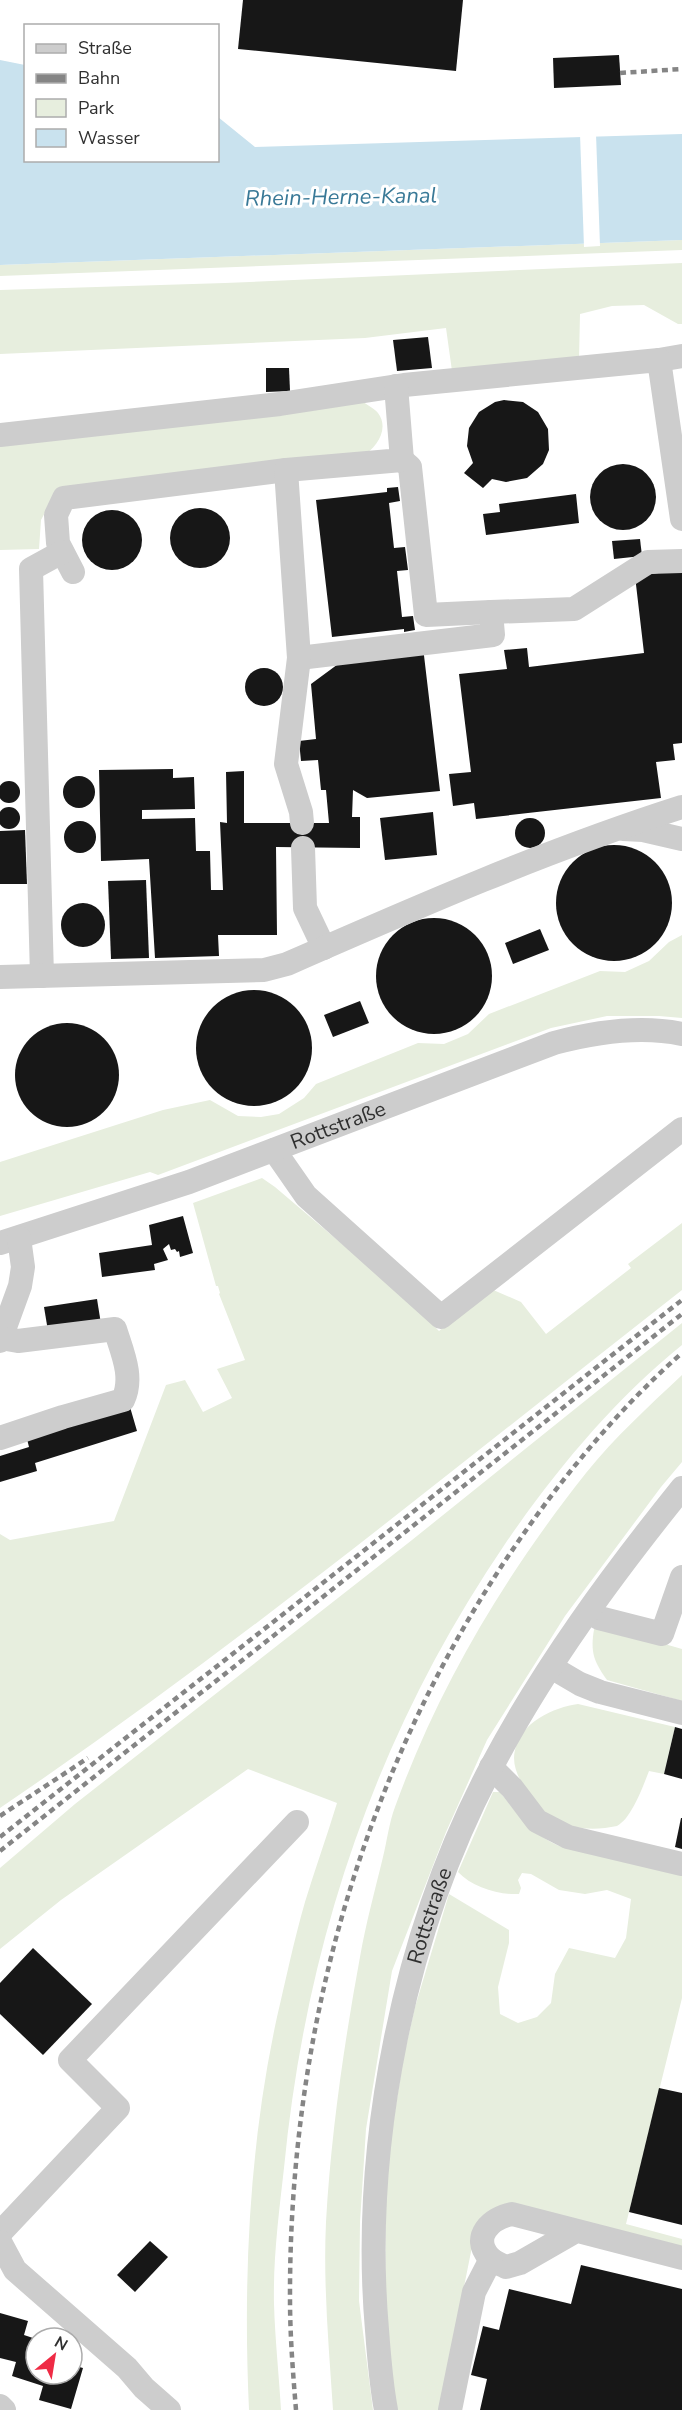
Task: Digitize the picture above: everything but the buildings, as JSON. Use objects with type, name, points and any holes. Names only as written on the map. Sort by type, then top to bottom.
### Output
[{"type":"street","points":[[0,435],[280,404],[396,386],[670,358],[682,519]]},
{"type":"street","points":[[396,386],[402,460],[410,467],[426,615],[574,609],[648,562],[682,561]]},
{"type":"street","points":[[42,976],[31,569],[68,562],[58,543],[56,515],[64,498],[286,470],[402,460]]},
{"type":"street","points":[[286,470],[299,658],[286,764],[301,812],[302,823]]},
{"type":"street","points":[[299,658],[493,635],[491,612]]},
{"type":"street","points":[[0,977],[264,970],[287,964],[483,878],[612,829],[682,807]]},
{"type":"street","points":[[612,829],[643,830],[682,839]]},
{"type":"street","points":[[303,848],[304,908],[324,948]]},
{"type":"street","name":"Rottstraße","points":[[10,1241],[189,1182],[554,1043],[610,1032],[643,1031],[682,1034]]},
{"type":"street","points":[[274,1150],[306,1196],[441,1317],[682,1129]]},
{"type":"street","points":[[0,1438],[123,1400],[128,1389],[126,1362],[115,1329],[18,1341],[1,1340],[20,1286],[23,1268],[10,1241]]},
{"type":"street","name":"Rottstraße","points":[[386,2410],[382,2391],[375,2303],[373,2215],[388,2080],[407,1991],[433,1903],[453,1851],[491,1767],[550,1667],[589,1612],[674,1512],[682,1488]]},
{"type":"street","points":[[589,1612],[599,1618],[672,1637],[682,1577]]},
{"type":"street","points":[[550,1667],[600,1692],[682,1713]]},
{"type":"street","points":[[491,1767],[512,1788],[537,1821],[554,1832],[682,1864]]},
{"type":"street","points":[[0,2233],[118,2108],[70,2060],[297,1822]]},
{"type":"street","points":[[574,2232],[520,2263],[506,2266],[490,2259],[483,2248],[483,2234],[489,2224],[500,2216],[512,2214],[574,2232],[682,2258]]},
{"type":"street","points":[[0,2242],[15,2270],[127,2368],[144,2388],[169,2410]]},
{"type":"street","points":[[450,2410],[474,2292],[490,2259]]},
{"type":"street","points":[[0,2406],[4,2410]]},
{"type":"green space","points":[[682,240],[682,250],[0,276],[0,265]]},
{"type":"green space","points":[[682,263],[682,324],[644,305],[612,306],[580,314],[579,360],[452,371],[446,328],[365,338],[0,354],[0,290],[225,283]]},
{"type":"green space","points":[[362,401],[378,413],[383,425],[377,443],[363,456],[57,490],[41,520],[39,549],[0,550],[0,443]]},
{"type":"green space","points":[[682,935],[682,1018],[607,1016],[551,1028],[158,1175],[150,1172],[0,1216],[0,1162],[163,1110],[210,1100],[238,1116],[261,1117],[279,1114],[304,1098],[316,1084],[418,1043],[444,1044],[468,1034],[489,1014],[600,971],[625,972],[649,961],[669,942]]},
{"type":"green space","points":[[262,1178],[409,1301],[439,1331],[491,1289],[521,1302],[546,1334],[631,1268],[628,1264],[682,1223],[682,1290],[260,1620],[88,1747],[0,1808],[0,1534],[10,1540],[114,1521],[166,1385],[185,1380],[203,1412],[232,1398],[217,1369],[245,1360],[219,1294],[218,1286],[216,1286],[193,1203]]},
{"type":"green space","points":[[682,1323],[682,1345],[632,1389],[586,1438],[505,1544],[460,1615],[420,1689],[385,1764],[355,1841],[330,1920],[310,2001],[295,2084],[274,2270],[281,2410],[249,2410],[248,2262],[254,2163],[260,2114],[277,2017],[294,1945],[305,1902],[337,1803],[248,1769],[61,1900],[0,1949],[0,1868],[75,1804],[412,1540]]},
{"type":"green space","points":[[682,1375],[682,1462],[565,1616],[487,1740],[446,1832],[392,1971],[366,2129],[360,2222],[359,2301],[373,2410],[333,2410],[325,2269],[331,2156],[360,1957],[393,1813],[432,1718],[477,1632],[502,1591],[586,1473],[620,1434]]},
{"type":"green space","points":[[595,1624],[682,1649],[682,1701],[607,1680],[595,1660],[593,1641]]},
{"type":"green space","points":[[578,1704],[675,1727],[664,1774],[649,1771],[632,1809],[617,1826],[580,1828],[554,1819],[544,1812],[526,1789],[515,1768],[514,1756],[518,1740],[531,1724],[549,1713]]},
{"type":"green space","points":[[493,1792],[500,1792],[533,1830],[559,1846],[682,1875],[682,1998],[626,2224],[682,2239],[682,2247],[515,2207],[475,2232],[441,2410],[396,2410],[385,2321],[386,2170],[403,2060],[415,2007],[449,1894],[509,1930],[509,1943],[498,1987],[500,2014],[518,2023],[537,2017],[551,2003],[555,1974],[569,1948],[615,1958],[626,1938],[631,1899],[607,1890],[585,1894],[559,1890],[531,1874],[522,1873],[518,1880],[521,1888],[519,1894],[503,1893],[478,1886],[458,1872]]},
{"type":"water","name":"Rhein-Herne-Kanal","points":[[0,60],[24,65],[24,162],[219,162],[219,118],[255,147],[682,134],[682,240],[0,265]]},
{"type":"pier","points":[[580,134],[596,134],[600,246],[584,247]]},
{"type":"railway","points":[[620,73],[682,69]]},
{"type":"railway","points":[[0,1837],[682,1300]]},
{"type":"railway","points":[[0,1851],[682,1314]]},
{"type":"railway","points":[[296,2410],[290,2299],[293,2200],[303,2101],[320,2004],[344,1909],[375,1815],[413,1724],[459,1636],[511,1552],[590,1447],[634,1398],[682,1353]]},
{"type":"railway","points":[[0,1816],[88,1758]]}]
